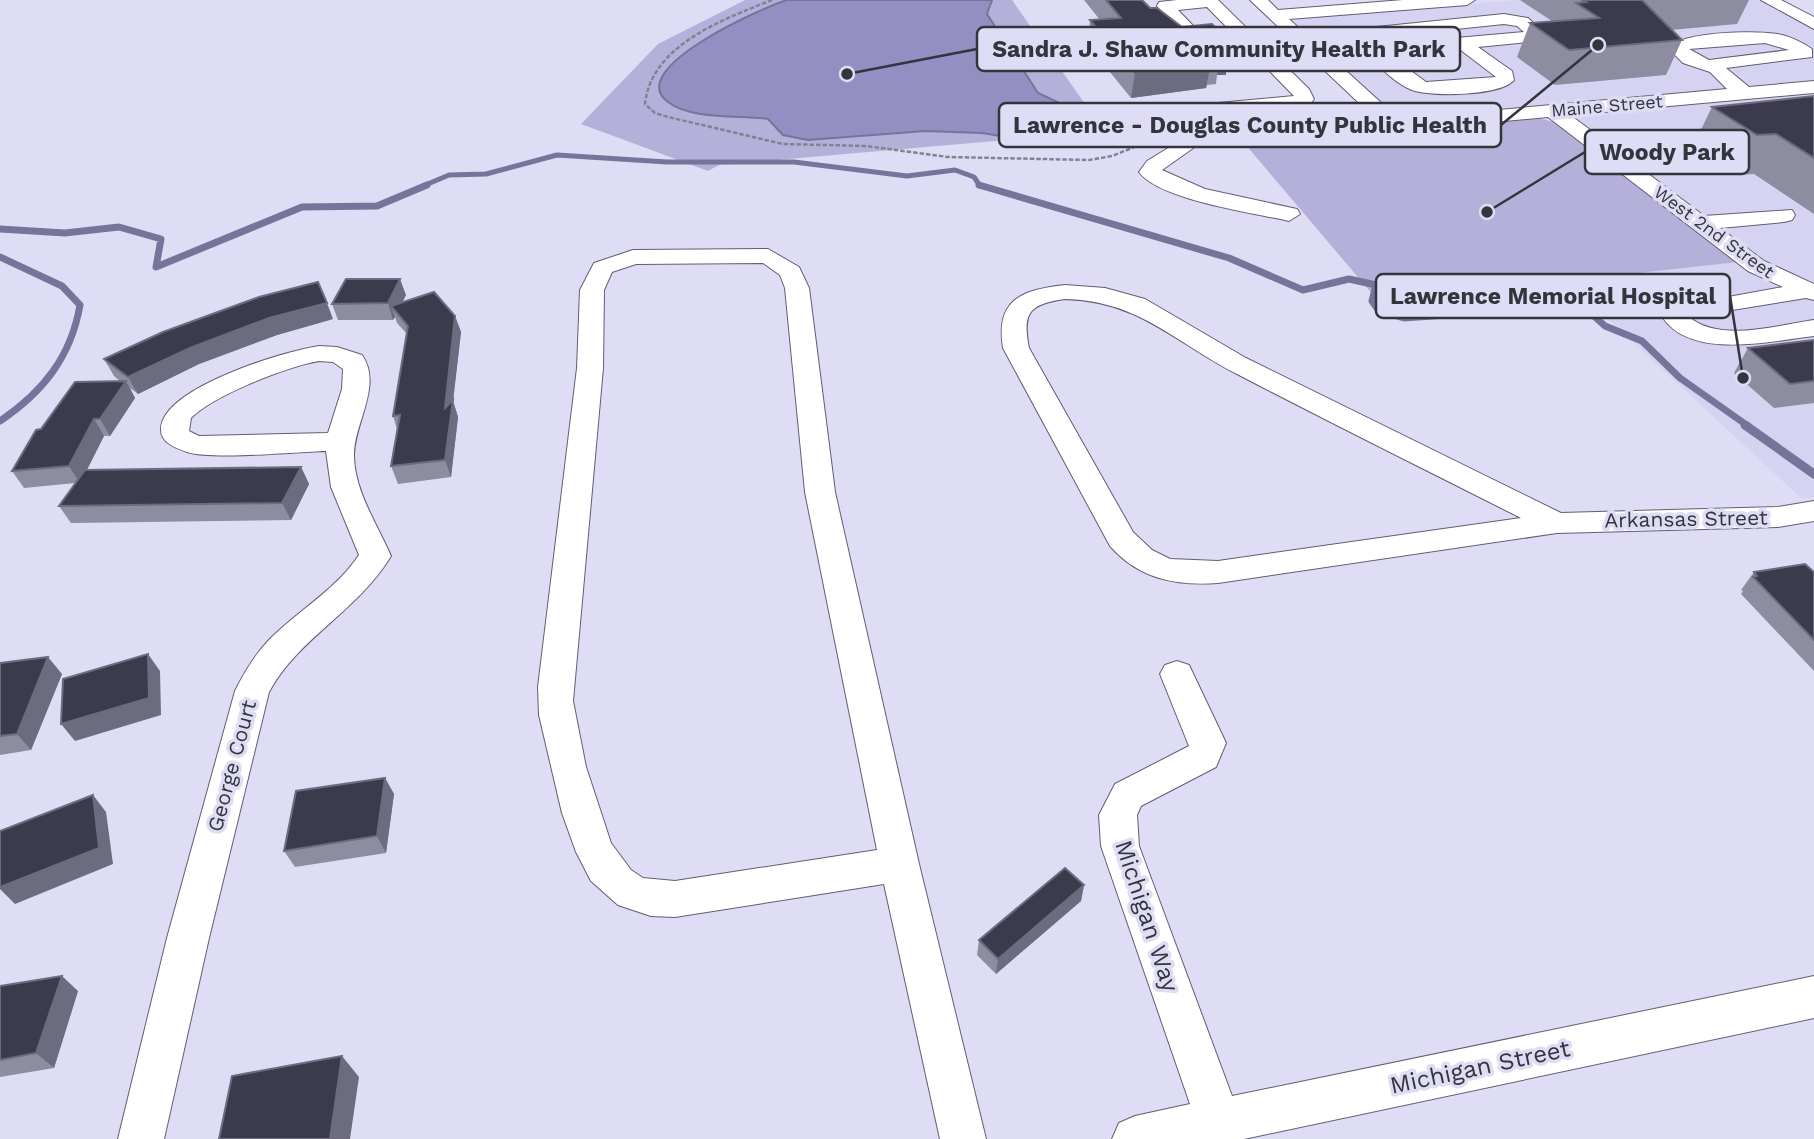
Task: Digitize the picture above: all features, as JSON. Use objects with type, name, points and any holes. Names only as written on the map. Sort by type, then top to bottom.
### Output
[{"type":"street","points":[[1258,0],[1394,125]]},
{"type":"street","points":[[1274,15],[1467,0]]},
{"type":"street","points":[[1769,0],[1814,24]]},
{"type":"street","points":[[1191,33],[1165,6],[1210,1],[1241,45]]},
{"type":"street","points":[[1317,55],[1374,50],[1418,46],[1462,43],[1536,34],[1522,22],[1509,19],[1359,32],[1358,36],[1374,50],[1418,86],[1503,82],[1506,78],[1462,43]]},
{"type":"street","points":[[1121,118],[1250,107],[1304,99],[1302,93],[1277,68],[1241,45],[1191,33],[1170,34]]},
{"type":"street","points":[[1713,67],[1715,63],[1806,53],[1786,41],[1767,37],[1685,44],[1677,48],[1689,59],[1713,67],[1745,93]]},
{"type":"street","points":[[1418,46],[1503,115]]},
{"type":"street","name":"Maine Street","points":[[1191,140],[1278,136],[1814,87]]},
{"type":"street","points":[[1250,107],[1278,136]]},
{"type":"street","name":"West 2nd Street","points":[[1552,111],[1756,266],[1811,292]]},
{"type":"street","points":[[1599,147],[1814,124]]},
{"type":"street","points":[[1191,140],[1154,165],[1150,172],[1160,180],[1202,194],[1289,214]]},
{"type":"street","points":[[1649,142],[1670,157],[1711,167]]},
{"type":"street","points":[[1699,223],[1784,215]]},
{"type":"street","points":[[899,864],[664,900],[645,898],[628,890],[598,860],[559,740],[555,687],[590,368],[592,290],[597,275],[609,264],[633,257],[758,255],[776,260],[793,275],[797,288],[820,492],[899,864],[963,1139]]},
{"type":"street","name":"Arkansas Street","points":[[1557,523],[1234,363],[1129,301],[1091,292],[1054,292],[1028,302],[1012,319],[1010,331],[1016,348],[1121,540],[1138,556],[1163,570],[1218,572],[1557,523],[1778,517],[1813,512]]},
{"type":"street","points":[[1811,292],[1684,310],[1677,313],[1675,318],[1694,332],[1720,337],[1814,328]]},
{"type":"street","name":"George Court","points":[[139,1139],[252,691],[258,677],[288,639],[351,588],[375,556],[342,471],[341,442],[357,369],[348,357],[328,352],[297,357],[201,398],[180,414],[174,429],[179,439],[195,444],[341,442]]},
{"type":"street","name":"Michigan Way","points":[[1177,674],[1208,743],[1203,756],[1128,795],[1118,815],[1119,845],[1219,1122]]},
{"type":"street","name":"Michigan Street","points":[[1142,1138],[1814,997]]},
{"type":"path","points":[[772,0],[704,33],[676,50],[647,80],[645,104],[655,113],[668,117],[783,145],[866,146],[948,157],[1097,159],[1145,142],[1191,140]]},
{"type":"shaded area","points":[[745,0],[1012,0],[1085,104],[1079,120],[1088,133],[719,165],[708,171],[581,124],[658,44]]},
{"type":"shaded area","points":[[787,0],[992,0],[987,14],[1038,93],[1062,104],[1052,114],[1053,121],[1028,135],[1013,138],[982,133],[925,131],[808,140],[783,135],[768,119],[690,112],[668,102],[659,88],[664,73],[680,57],[727,27]]},
{"type":"shaded area","points":[[1517,0],[1759,0],[1814,29],[1814,81],[1408,117],[1389,110],[1294,21],[1304,17]]},
{"type":"shaded area","points":[[1814,93],[1814,497],[1802,499],[1567,281],[1762,259],[1578,121],[1576,116]]},
{"type":"shaded area","points":[[1538,118],[1554,122],[1738,262],[1379,302],[1245,144]]},
{"type":"building","points":[[1106,0],[1142,0],[1150,8],[1157,8],[1182,27],[1212,24],[1234,46],[1228,47],[1230,50],[1213,51],[1220,59],[1208,60],[1211,63],[1135,73],[1090,20],[1121,18]]},
{"type":"building","points":[[1582,0],[1642,0],[1682,40],[1569,50],[1530,23],[1599,18],[1576,3],[1586,2]]},
{"type":"building","points":[[1814,96],[1814,158],[1776,134],[1757,135],[1712,107]]},
{"type":"building","points":[[346,279],[400,279],[388,303],[332,304]]},
{"type":"building","points":[[318,282],[327,303],[269,318],[190,348],[128,377],[104,359],[163,332],[259,297]]},
{"type":"building","points":[[434,292],[455,316],[445,408],[453,400],[445,460],[391,466],[400,415],[393,416],[408,326],[391,306]]},
{"type":"building","points":[[1814,340],[1814,381],[1790,384],[1748,348]]},
{"type":"building","points":[[126,381],[100,419],[94,419],[69,466],[12,471],[36,430],[41,429],[75,382]]},
{"type":"building","points":[[301,467],[282,503],[59,506],[85,470]]},
{"type":"building","points":[[1805,564],[1814,572],[1814,640],[1753,577],[1757,576],[1754,572]]},
{"type":"building","points":[[148,654],[149,698],[61,724],[63,679]]},
{"type":"building","points":[[48,657],[17,734],[0,736],[0,663]]},
{"type":"building","points":[[385,778],[377,836],[284,851],[296,791]]},
{"type":"building","points":[[93,795],[99,848],[0,887],[0,831]]},
{"type":"building","points":[[1065,868],[1084,885],[998,959],[979,940]]},
{"type":"building","points":[[62,976],[36,1053],[0,1060],[0,986]]},
{"type":"building","points":[[342,1056],[330,1139],[219,1139],[232,1076]]},
{"type":"waterway","points":[[423,186],[449,175],[486,174],[557,155],[667,162],[794,162],[907,176],[955,170],[974,177],[979,185]]},
{"type":"waterway","points":[[0,229],[65,233],[119,227],[161,239],[156,267],[302,207],[377,206],[427,185]]},
{"type":"waterway","points":[[979,185],[1229,258],[1303,290],[1349,279],[1376,285],[1372,301],[1379,311],[1404,318],[1502,311],[1522,299],[1550,298],[1578,302],[1605,326],[1642,341],[1680,378],[1748,426]]},
{"type":"waterway","points":[[0,257],[62,286],[80,305],[70,341],[53,372],[29,398],[0,421]]},
{"type":"waterway","points":[[1745,425],[1814,474]]},
{"type":"place","name":"Lawrence - Douglas County Public Health","points":[[1598,45]]},
{"type":"place","name":"Sandra J. Shaw Community Health Park","points":[[847,74]]},
{"type":"place","name":"Woody Park","points":[[1487,212]]},
{"type":"place","name":"Lawrence Memorial Hospital","points":[[1743,378]]}]
